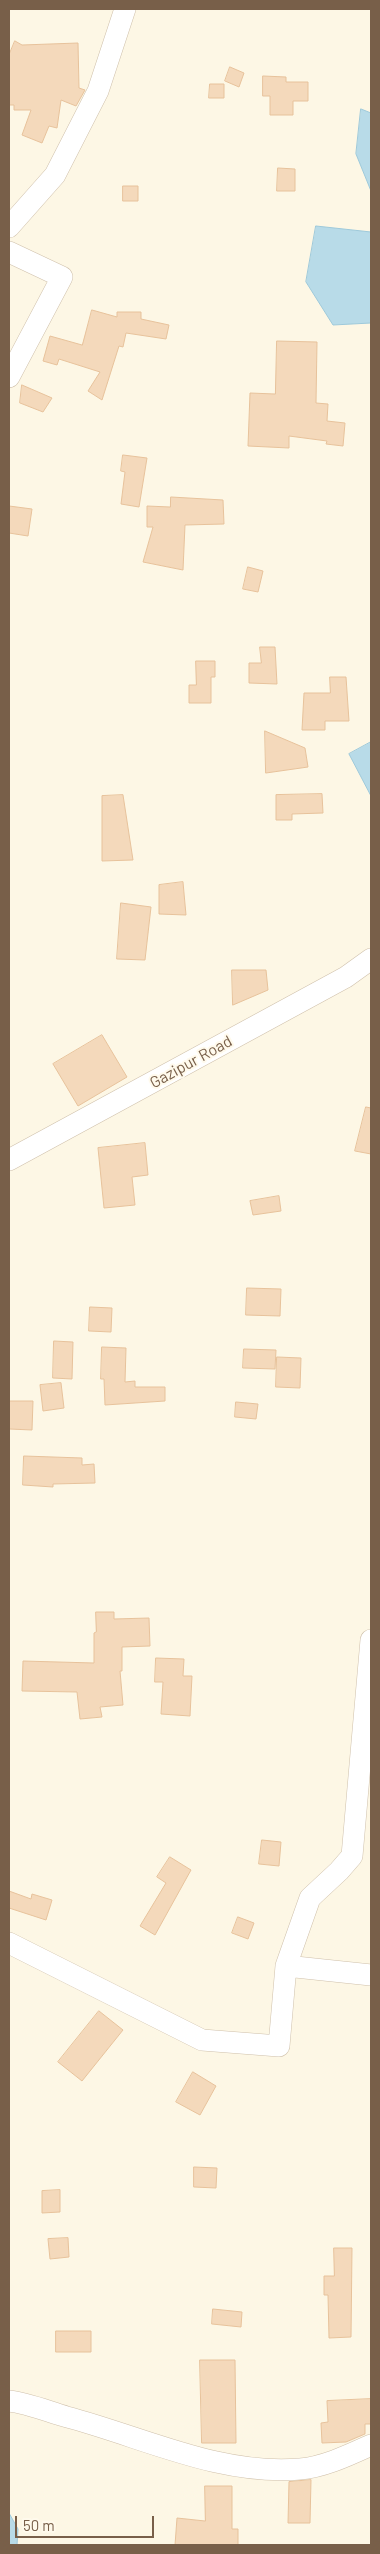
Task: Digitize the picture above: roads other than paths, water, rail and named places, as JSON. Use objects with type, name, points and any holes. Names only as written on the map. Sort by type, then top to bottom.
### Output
[{"type":"street","points":[[9,227],[55,175],[98,91],[125,9]]},
{"type":"street","points":[[9,252],[62,277],[9,378]]},
{"type":"street","name":"Gazipur Road","points":[[9,1160],[346,976],[371,959]]},
{"type":"street","points":[[9,1944],[202,2040],[279,2046],[286,1966],[310,1898],[352,1856],[371,1640]]},
{"type":"street","points":[[286,1966],[371,1976]]},
{"type":"street","points":[[9,2401],[94,2424],[224,2464],[264,2469],[301,2469],[342,2458],[371,2445]]},
{"type":"water","points":[[361,109],[371,113],[371,191],[356,154]]},
{"type":"water","points":[[316,226],[371,232],[371,323],[333,325],[306,282]]},
{"type":"water","points":[[371,742],[371,796],[349,754]]},
{"type":"water","points":[[9,2513],[18,2529],[17,2545],[9,2545]]}]
